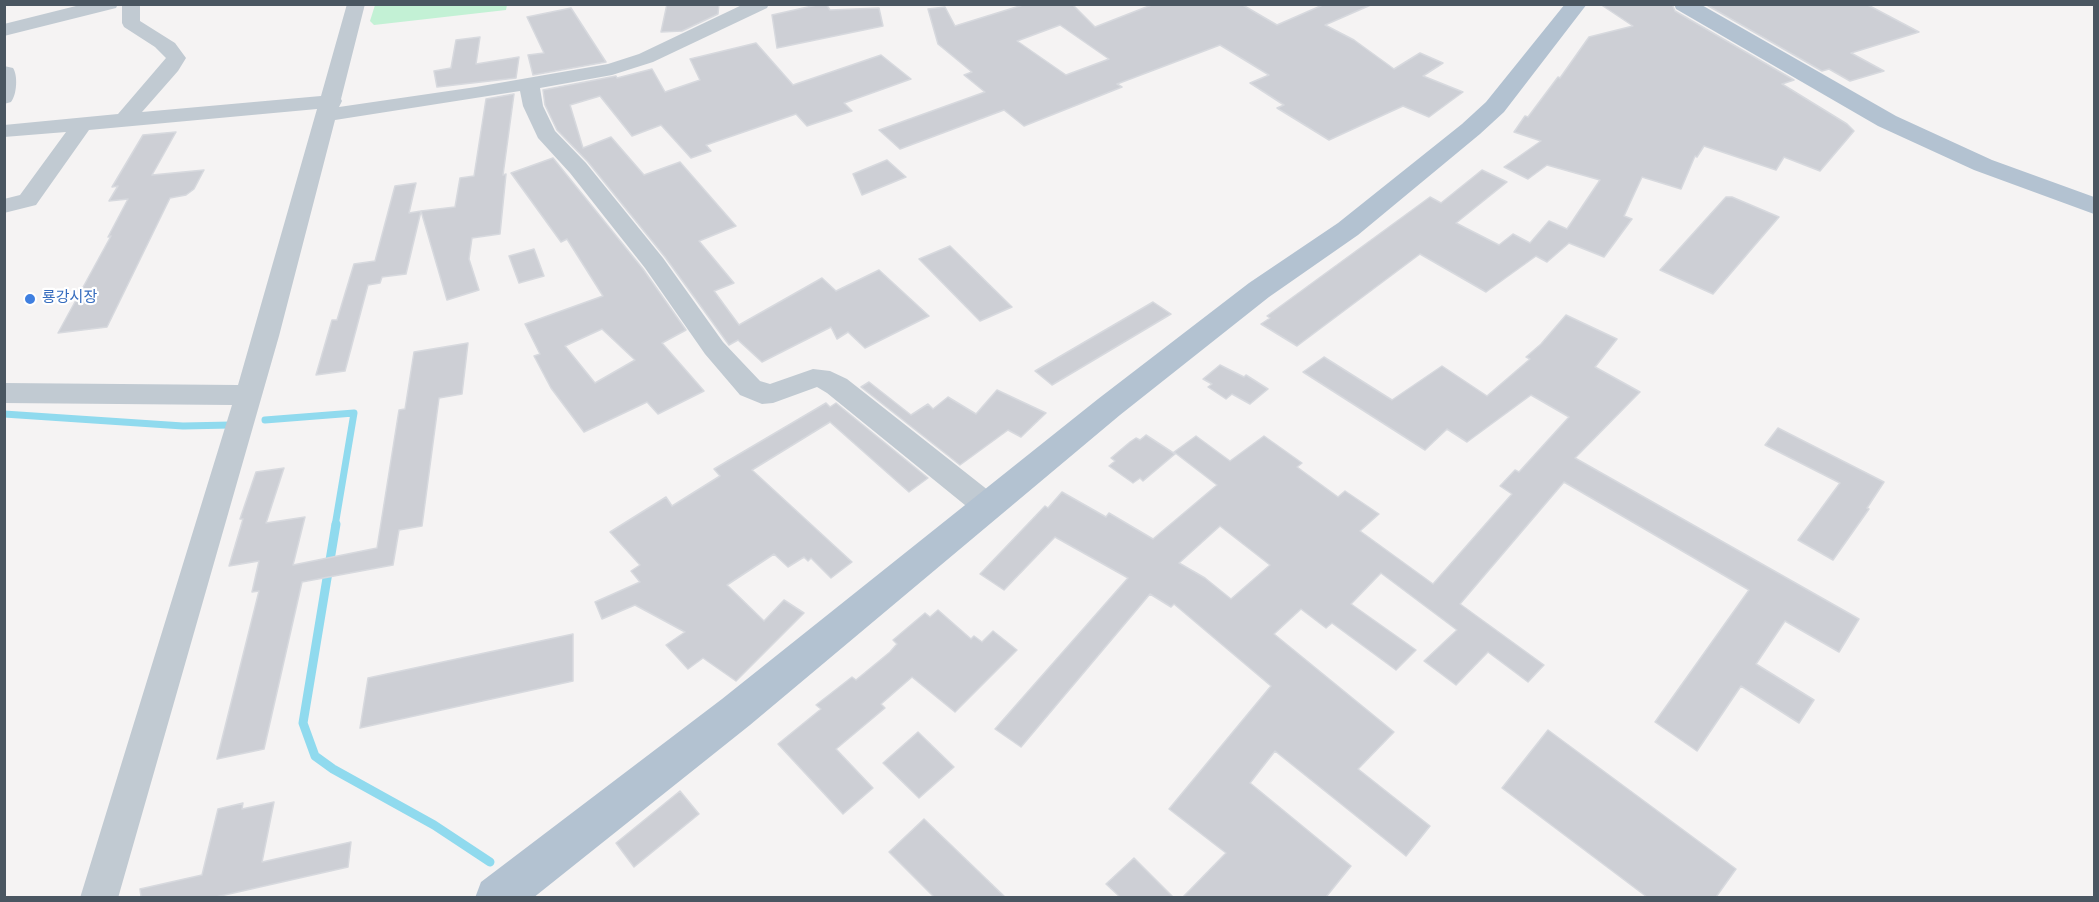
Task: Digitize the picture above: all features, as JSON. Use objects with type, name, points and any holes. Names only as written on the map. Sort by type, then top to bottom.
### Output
[{"type":"main road","points":[[497,897],[736,712],[987,506],[1259,290],[1348,229],[1471,129],[1495,107],[1577,4]]},
{"type":"main road","points":[[1684,4],[1887,121],[1935,145],[2094,206]]},
{"type":"street","points":[[4,30],[110,4]]},
{"type":"street","points":[[123,121],[171,67],[176,58],[174,52],[131,23],[131,4]]},
{"type":"street","points":[[99,897],[182,609],[248,395],[330,108],[356,4]]},
{"type":"street","points":[[4,131],[330,108],[529,84],[612,69],[646,58],[760,4]]},
{"type":"street","points":[[4,98],[6,72]]},
{"type":"street","points":[[529,84],[533,106],[546,133],[585,177],[654,263],[714,348],[750,388],[762,394],[773,393],[813,378],[821,378],[837,386],[987,506]]},
{"type":"street","points":[[4,206],[28,200],[82,125]]},
{"type":"street","points":[[4,393],[248,395]]},
{"type":"green space","points":[[375,4],[507,5],[506,10],[374,25],[370,21]]},
{"type":"building","points":[[667,4],[719,4],[718,14],[682,31],[661,32]]},
{"type":"building","points":[[826,4],[830,10],[879,8],[883,26],[777,48],[772,15]]},
{"type":"building","points":[[1026,4],[1072,4],[1095,27],[1154,4],[1241,4],[1277,25],[1325,4],[1373,4],[1325,25],[1354,40],[1394,69],[1420,53],[1443,63],[1423,76],[1463,92],[1429,117],[1403,106],[1329,140],[1277,108],[1284,105],[1250,83],[1269,75],[1220,45],[1117,84],[1122,87],[1024,126],[1004,110],[900,149],[879,130],[985,92],[964,75],[972,72],[938,44],[928,9],[945,7],[955,26]],"holes":[[[1060,25],[1109,59],[1066,75],[1017,41]]]},
{"type":"building","points":[[1600,4],[1672,4],[1675,11],[1794,80],[1782,84],[1847,124],[1854,131],[1820,171],[1784,157],[1776,170],[1704,146],[1697,157],[1695,156],[1681,189],[1642,177],[1624,216],[1632,219],[1604,257],[1569,243],[1547,262],[1536,256],[1486,292],[1420,254],[1297,346],[1261,324],[1270,318],[1267,316],[1430,197],[1441,203],[1482,170],[1507,182],[1456,223],[1499,245],[1513,234],[1530,243],[1549,221],[1567,229],[1600,180],[1547,165],[1528,179],[1504,167],[1541,141],[1514,132],[1558,77],[1560,78],[1589,37],[1633,26]]},
{"type":"building","points":[[1705,4],[1866,4],[1919,32],[1851,53],[1884,71],[1850,81],[1829,69],[1822,71]]},
{"type":"building","points":[[571,8],[606,62],[533,75],[528,55],[544,53],[527,17]]},
{"type":"building","points":[[480,37],[476,64],[519,57],[516,78],[437,87],[434,71],[451,68],[456,40]]},
{"type":"building","points":[[756,43],[793,85],[881,55],[911,79],[844,103],[852,111],[807,126],[796,114],[706,145],[711,151],[691,158],[661,125],[632,136],[600,96],[570,105],[583,148],[611,137],[644,175],[680,162],[736,226],[699,241],[734,283],[714,291],[739,325],[822,278],[836,291],[879,270],[929,316],[865,348],[848,332],[837,339],[831,327],[762,362],[738,340],[729,345],[665,257],[588,162],[557,130],[545,105],[543,90],[616,76],[617,78],[652,69],[665,92],[700,80],[690,59]]},
{"type":"building","points":[[514,94],[503,175],[506,174],[500,234],[472,238],[469,259],[479,290],[447,300],[421,211],[455,207],[460,178],[474,176],[486,99]]},
{"type":"building","points":[[176,132],[152,175],[204,170],[194,189],[186,195],[170,198],[107,327],[58,333],[111,236],[108,237],[128,199],[109,201],[118,186],[112,187],[143,135]]},
{"type":"building","points":[[553,158],[643,269],[686,330],[662,343],[704,391],[658,414],[647,402],[584,432],[551,388],[534,356],[540,354],[525,324],[603,296],[567,239],[561,242],[511,173]],"holes":[[[602,329],[635,360],[595,383],[565,346]]]},
{"type":"building","points":[[887,160],[906,177],[862,195],[853,174]]},
{"type":"building","points":[[416,183],[409,213],[421,211],[406,274],[382,277],[380,283],[368,285],[345,371],[316,375],[332,320],[337,320],[354,264],[375,261],[395,186]]},
{"type":"building","points":[[1726,197],[1732,197],[1779,217],[1713,294],[1660,270]]},
{"type":"building","points":[[950,246],[1012,307],[980,321],[919,259]]},
{"type":"building","points":[[534,249],[544,276],[519,283],[509,256]]},
{"type":"building","points":[[1153,302],[1171,314],[1052,385],[1035,371]]},
{"type":"building","points":[[1566,315],[1617,339],[1595,367],[1640,392],[1575,458],[1859,619],[1839,652],[1785,621],[1756,664],[1814,700],[1799,723],[1741,686],[1697,751],[1655,722],[1749,590],[1564,482],[1460,604],[1544,665],[1528,682],[1488,652],[1456,685],[1424,661],[1457,630],[1381,573],[1351,604],[1416,650],[1396,670],[1332,623],[1326,628],[1301,609],[1274,634],[1394,732],[1358,769],[1430,826],[1406,856],[1275,751],[1250,783],[1351,866],[1326,897],[1183,897],[1226,853],[1169,809],[1271,686],[1174,604],[1171,607],[1150,594],[1021,747],[995,729],[1128,578],[1055,537],[1004,590],[980,574],[1045,506],[1048,508],[1062,492],[1106,517],[1109,513],[1153,539],[1217,485],[1174,452],[1196,436],[1230,461],[1264,436],[1302,463],[1297,467],[1338,497],[1345,491],[1379,514],[1360,531],[1433,584],[1512,494],[1500,486],[1515,470],[1519,472],[1569,417],[1531,395],[1467,442],[1447,429],[1425,450],[1303,372],[1324,357],[1392,400],[1442,366],[1487,396],[1530,359],[1526,357],[1541,344]],"holes":[[[1220,526],[1270,565],[1231,599],[1205,578],[1179,563]]]},
{"type":"building","points":[[468,343],[462,394],[439,398],[422,526],[399,530],[393,565],[302,582],[264,749],[217,759],[259,591],[252,592],[259,561],[229,566],[243,519],[240,519],[256,472],[284,468],[266,523],[305,517],[293,565],[377,548],[399,410],[405,409],[414,352]]},
{"type":"building","points":[[1220,365],[1244,377],[1246,375],[1268,389],[1250,404],[1232,394],[1226,399],[1208,387],[1212,384],[1203,379]]},
{"type":"building","points":[[869,382],[911,415],[928,404],[933,409],[948,397],[976,414],[997,390],[1046,413],[1021,437],[1008,430],[960,465],[861,387]]},
{"type":"building","points":[[826,403],[830,407],[836,403],[928,478],[909,492],[830,422],[752,470],[852,562],[831,578],[811,558],[808,561],[804,557],[788,567],[774,554],[727,585],[764,621],[784,600],[804,613],[736,681],[703,658],[688,669],[666,645],[685,632],[635,605],[602,619],[595,602],[640,582],[631,571],[640,565],[610,532],[666,497],[672,506],[720,476],[714,469]]},
{"type":"building","points":[[1778,428],[1884,482],[1867,508],[1869,509],[1833,560],[1798,540],[1840,483],[1765,445]]},
{"type":"building","points":[[1146,435],[1175,454],[1143,481],[1140,478],[1133,483],[1109,466],[1115,461],[1111,458],[1136,438],[1140,440]]},
{"type":"building","points":[[938,610],[971,639],[974,636],[982,642],[993,631],[1017,650],[955,712],[912,677],[881,704],[885,708],[836,749],[873,788],[843,814],[778,744],[821,709],[816,705],[852,677],[856,680],[890,652],[897,644],[893,640],[925,613],[930,617]]},
{"type":"building","points":[[573,634],[573,681],[360,728],[368,678]]},
{"type":"building","points":[[1548,730],[1736,869],[1716,897],[1647,897],[1502,788]]},
{"type":"building","points":[[918,732],[954,767],[919,798],[883,763]]},
{"type":"building","points":[[680,791],[699,814],[634,867],[616,843]]},
{"type":"building","points":[[274,802],[262,862],[351,842],[348,867],[216,897],[141,897],[140,889],[202,875],[218,809],[243,803],[242,809]]},
{"type":"building","points":[[924,819],[1005,897],[934,897],[889,852]]},
{"type":"building","points":[[1134,858],[1173,897],[1120,897],[1106,884]]},
{"type":"waterway","points":[[265,420],[354,413],[335,526]]},
{"type":"waterway","points":[[4,414],[183,426],[231,425]]},
{"type":"waterway","points":[[336,524],[303,723],[315,756],[333,769],[434,825],[490,862]]},
{"type":"place","name":"룡강시장","points":[[30,299]]}]
